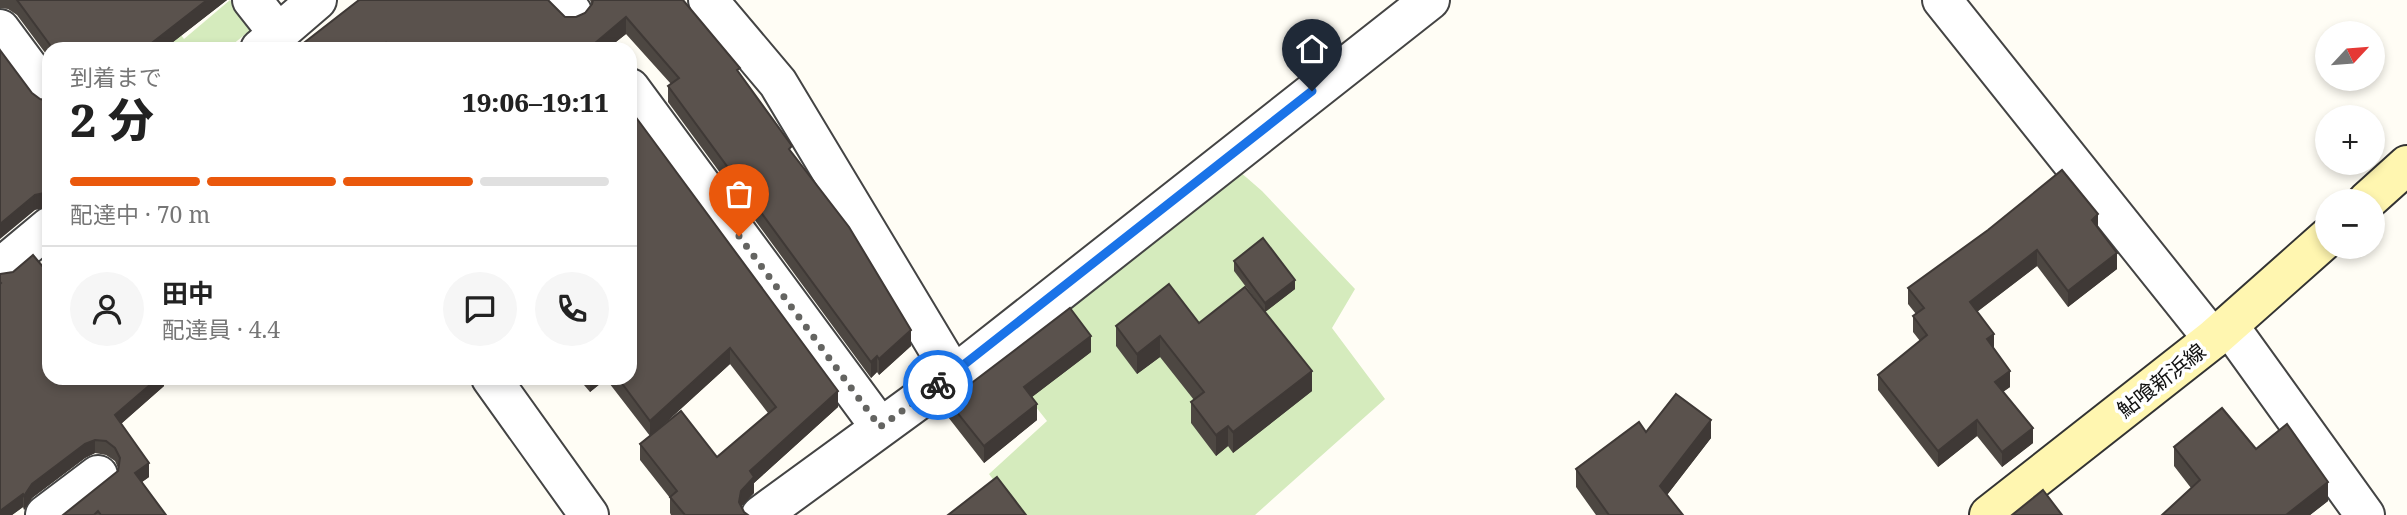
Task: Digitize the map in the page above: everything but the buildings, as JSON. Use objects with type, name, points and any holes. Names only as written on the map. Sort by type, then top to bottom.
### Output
[{"type":"main road","points":[[2380,189],[2407,165]]},
{"type":"main road","name":"鮎喰新浜線","points":[[1989,515],[2221,333],[2315,249]]},
{"type":"street","points":[[252,0],[269,41],[317,0]]},
{"type":"street","points":[[708,0],[778,83],[953,374]]},
{"type":"street","points":[[764,514],[953,374],[1389,12],[1430,0]]},
{"type":"street","points":[[1942,0],[2221,333],[2365,515]]},
{"type":"street","points":[[0,30],[42,86]]},
{"type":"street","points":[[637,97],[880,427]]},
{"type":"street","points":[[0,268],[42,233]]},
{"type":"street","points":[[496,385],[589,515]]},
{"type":"street","points":[[45,515],[97,475]]},
{"type":"green space","points":[[154,0],[184,39],[230,0],[253,28],[236,42],[143,42]]},
{"type":"green space","points":[[1239,171],[1262,191],[1355,289],[1332,328],[1385,399],[1255,515],[1019,515],[989,474],[1047,421],[1002,364]]},
{"type":"way so far","points":[[739,236],[880,427],[938,385]]},
{"type":"route","points":[[938,385],[1312,91]]}]
